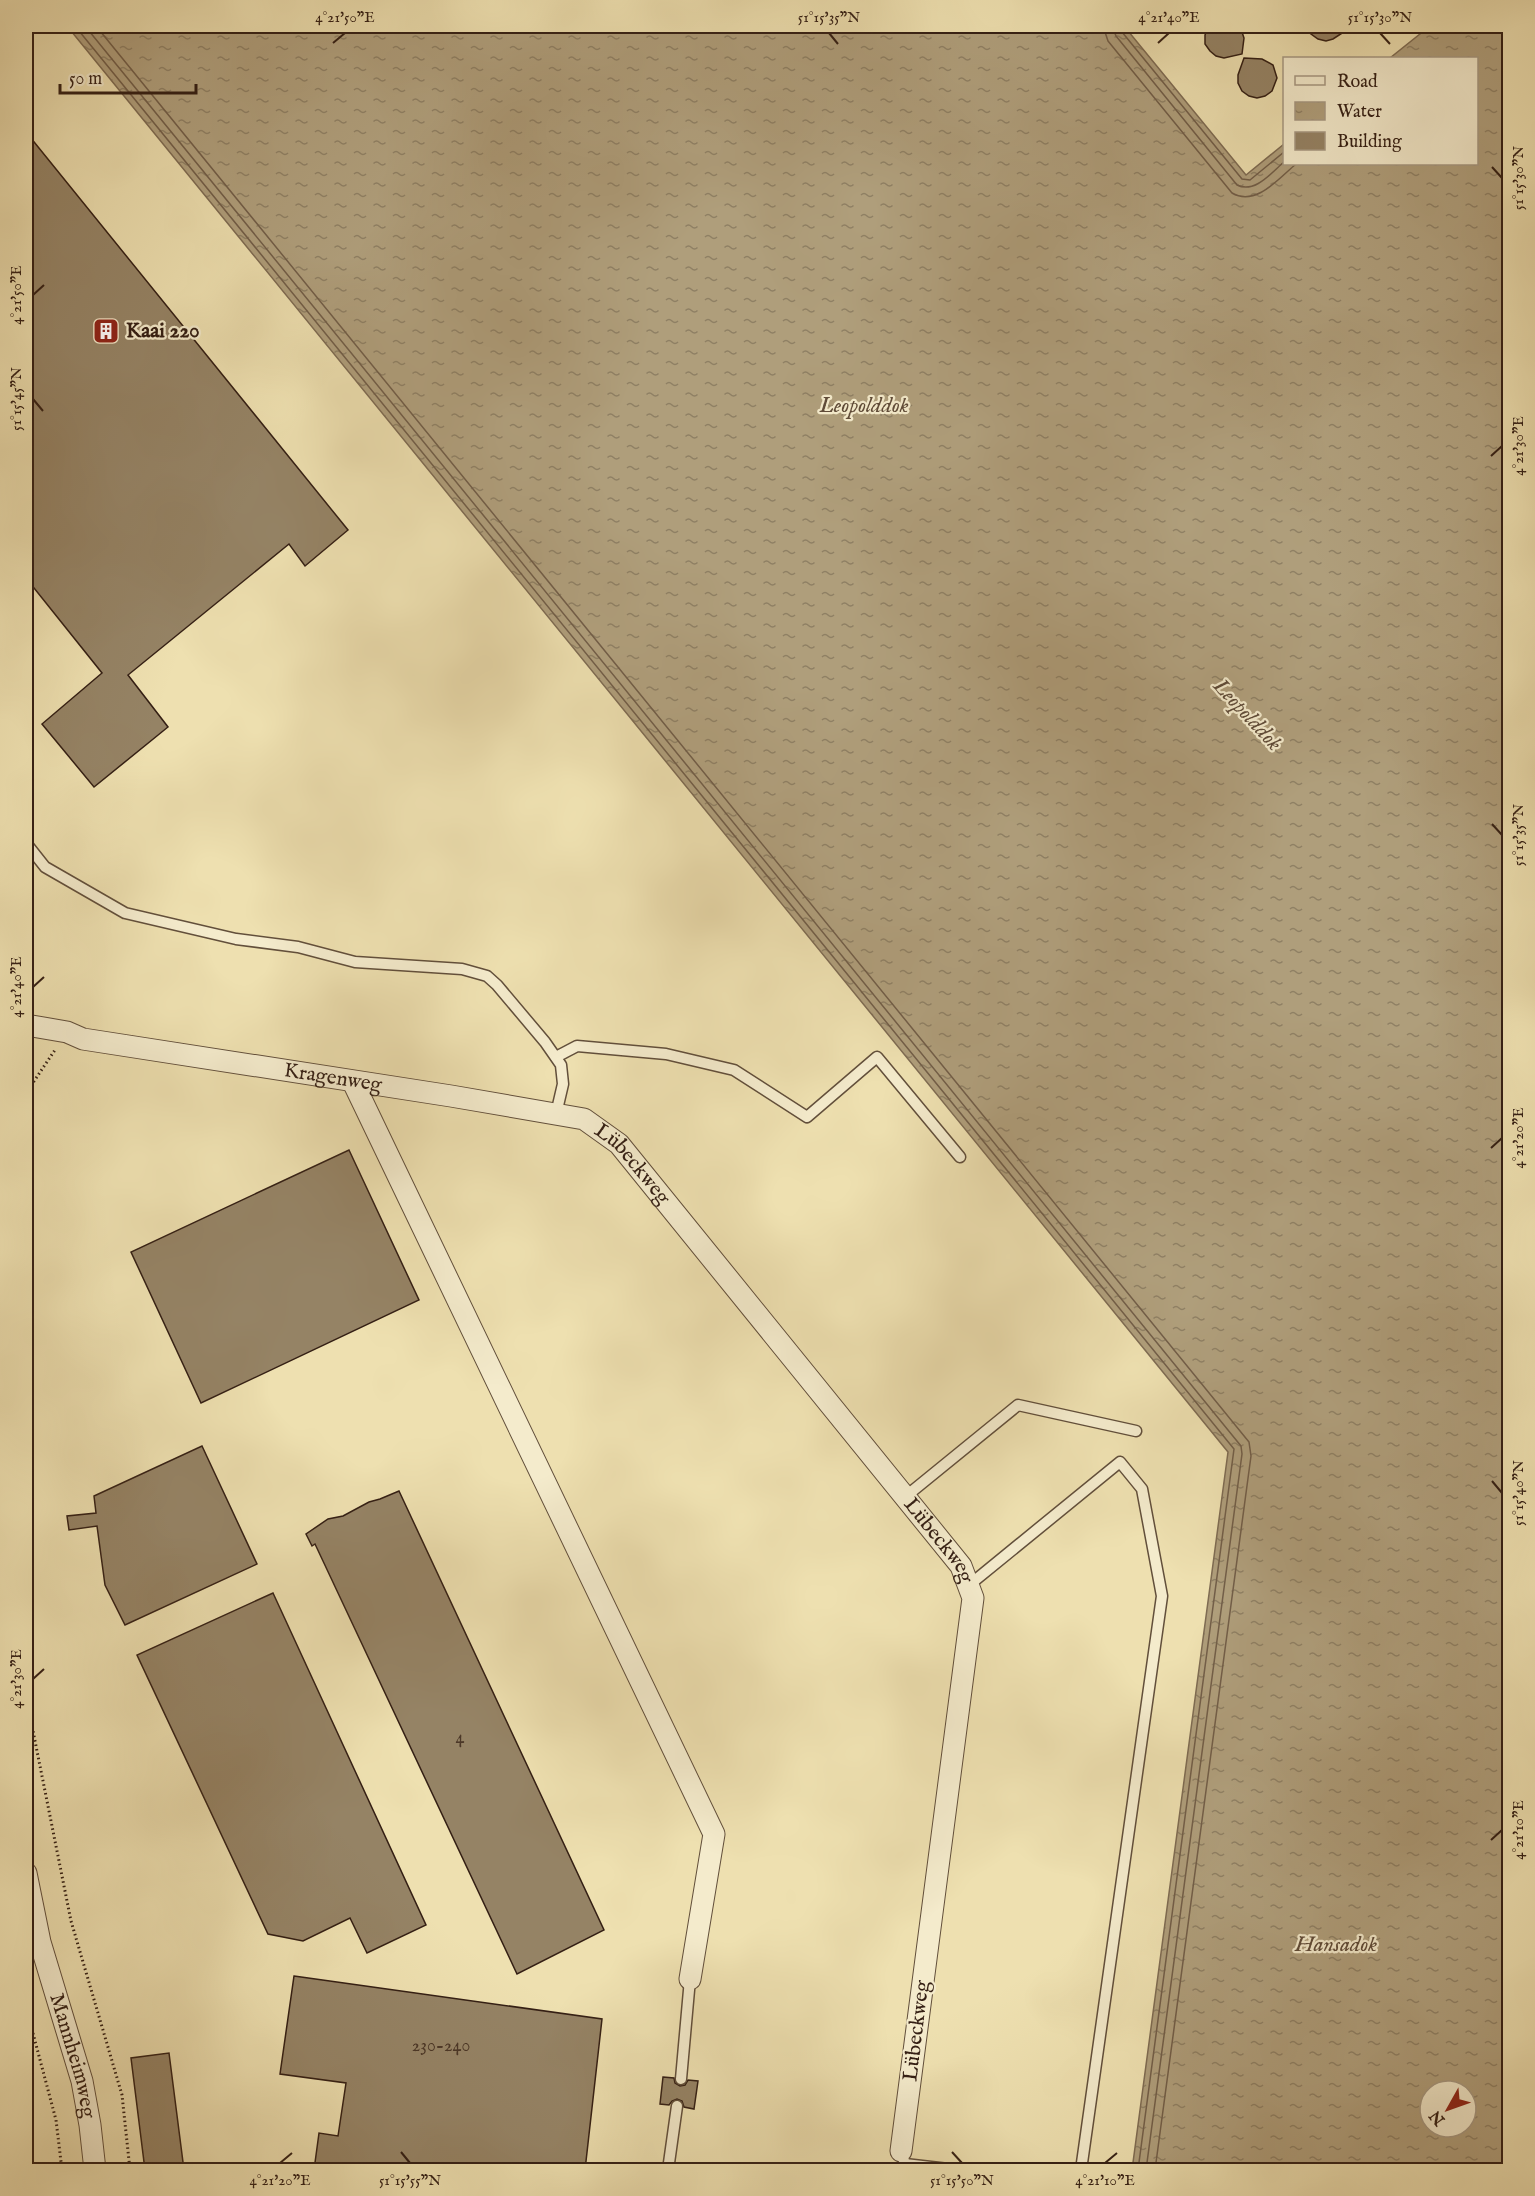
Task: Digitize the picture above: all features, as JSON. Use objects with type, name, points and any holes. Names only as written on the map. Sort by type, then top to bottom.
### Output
[{"type":"street","name":"Kragenweg","points":[[26,1025],[67,1032],[83,1039],[584,1119]]},
{"type":"street","name":"Kragenweg","points":[[26,1039],[70,1046],[83,1039]]},
{"type":"street","points":[[353,1082],[714,1834],[690,1978]]},
{"type":"street","name":"Lübeckweg","points":[[584,1119],[619,1144],[961,1566],[973,1598],[902,2151]]},
{"type":"street","name":"Mannheimweg","points":[[26,1873],[40,1942],[82,2081],[95,2170]]},
{"type":"lane","points":[[26,843],[45,867],[125,913],[236,939],[298,947],[355,962],[462,969],[487,976],[497,985],[561,1065],[563,1076],[556,1114]]},
{"type":"lane","points":[[556,1057],[577,1046],[666,1054],[734,1070],[807,1117],[877,1058],[960,1157]]},
{"type":"lane","points":[[905,1497],[1018,1405],[1136,1431]]},
{"type":"lane","points":[[968,1586],[1120,1462],[1142,1489],[1162,1596],[1081,2170]]},
{"type":"lane","points":[[681,2079],[690,1978]]},
{"type":"lane","points":[[668,2170],[677,2106]]},
{"type":"lane","points":[[902,2151],[905,2164],[957,2170]]},
{"type":"path","points":[[26,1093],[58,1044]]},
{"type":"path","points":[[26,1696],[71,1921],[122,2095],[130,2170]]},
{"type":"path","points":[[26,2007],[56,2120],[62,2170]]},
{"type":"water","points":[[67,26],[1124,26],[1246,175],[1283,145],[1283,165],[1478,165],[1478,57],[1391,57],[1430,26],[1509,26],[1509,2170],[1132,2170],[1228,1452]]},
{"type":"building","points":[[1208,26],[1240,26],[1244,38],[1242,54],[1224,58],[1216,56],[1205,44]]},
{"type":"building","points":[[1300,26],[1353,26],[1326,41],[1318,39]]},
{"type":"building","points":[[1244,58],[1262,59],[1273,65],[1277,78],[1272,91],[1265,96],[1257,98],[1242,91],[1238,83],[1238,75]]},
{"type":"building","name":"Kaai 220","points":[[26,132],[348,530],[305,566],[289,544],[128,675],[168,727],[94,787],[42,724],[102,673],[26,578]]},
{"type":"building","points":[[349,1150],[419,1300],[201,1403],[131,1252]]},
{"type":"building","points":[[202,1446],[257,1564],[125,1625],[105,1585],[97,1526],[69,1530],[67,1516],[96,1513],[94,1496]]},
{"type":"building","points":[[399,1491],[604,1930],[517,1974],[315,1544],[312,1546],[306,1534],[328,1519],[343,1516],[369,1502]]},
{"type":"building","points":[[273,1593],[426,1925],[367,1953],[350,1918],[303,1941],[268,1934],[137,1655]]},
{"type":"building","points":[[294,1976],[602,2019],[585,2170],[314,2170],[319,2133],[338,2136],[346,2083],[280,2074]]},
{"type":"building","points":[[169,2053],[184,2170],[145,2170],[131,2058]]},
{"type":"building","points":[[663,2077],[674,2078],[675,2083],[680,2086],[685,2085],[688,2080],[698,2081],[694,2109],[684,2107],[682,2101],[677,2099],[669,2105],[660,2104]]},
{"type":"place","name":"Kaai 220","points":[[106,331]]},
{"type":"water label","name":"Leopolddok","points":[[864,406]]},
{"type":"water label","name":"Leopolddok","points":[[1247,715]]},
{"type":"water label","name":"Hansadok","points":[[1336,1945]]}]
